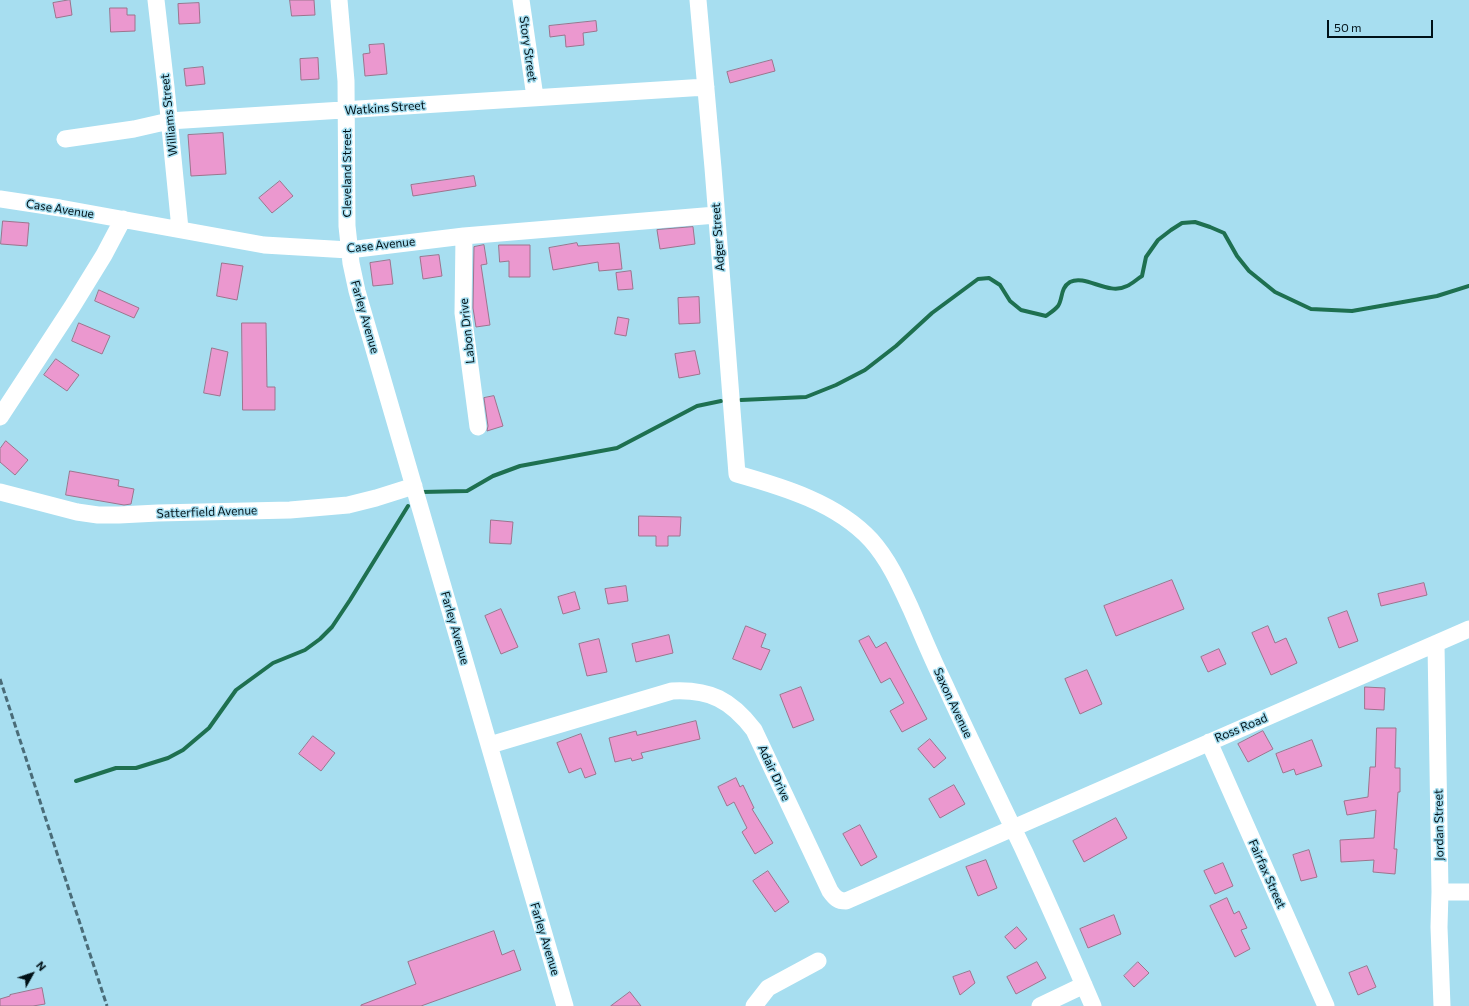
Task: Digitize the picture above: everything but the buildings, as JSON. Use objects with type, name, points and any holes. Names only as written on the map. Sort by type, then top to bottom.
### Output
[{"type":"street","name":"Williams Street","points":[[156,0],[170,121],[180,229]]},
{"type":"street","name":"Cleveland Street","points":[[339,0],[346,81],[347,226],[349,250]]},
{"type":"street","name":"Story Street","points":[[521,0],[535,97]]},
{"type":"street","name":"Adger Street","points":[[698,0],[737,474]]},
{"type":"street","name":"Watkins Street","points":[[65,138],[134,129],[170,121],[706,87]]},
{"type":"street","name":"Case Avenue","points":[[0,199],[123,219],[264,245],[349,250],[464,236],[716,215]]},
{"type":"street","points":[[0,417],[76,301],[104,255],[123,219]]},
{"type":"street","name":"Labon Drive","points":[[464,236],[463,313],[478,427]]},
{"type":"street","name":"Farley Avenue","points":[[349,250],[357,291],[565,1006]]},
{"type":"street","name":"Saxon Avenue","points":[[737,474],[767,483],[812,500],[833,511],[853,524],[871,540],[886,559],[897,579],[943,682],[1013,829],[1093,1006]]},
{"type":"street","name":"Satterfield Avenue","points":[[0,492],[78,512],[119,516],[158,513],[290,510],[348,505],[414,486]]},
{"type":"street","name":"Ross Road","points":[[1013,829],[1469,629]]},
{"type":"street","name":"Jordan Street","points":[[1436,644],[1440,892],[1439,927],[1442,1006]]},
{"type":"street","name":"Adair Drive","points":[[490,746],[672,691],[686,691],[712,696],[728,704],[743,716],[754,730],[830,891],[839,901],[846,901],[1013,829]]},
{"type":"street","name":"Fairfax Street","points":[[1209,742],[1326,1006]]},
{"type":"street","points":[[1440,892],[1469,892]]},
{"type":"street","points":[[754,1006],[768,988],[818,961]]},
{"type":"street","points":[[1040,1006],[1084,985]]},
{"type":"waterway","points":[[741,400],[806,397],[836,385],[865,370],[896,346],[932,313],[978,279],[989,278],[1000,285],[1010,301],[1021,310],[1046,316],[1058,306],[1063,290],[1070,282],[1076,280],[1112,288],[1127,286],[1142,276],[1146,257],[1158,240],[1182,223],[1195,222],[1224,233],[1237,256],[1249,271],[1275,292],[1311,309],[1352,311],[1437,296],[1469,286]]},
{"type":"waterway","points":[[422,492],[467,491],[493,476],[520,466],[617,448],[697,406],[721,401]]},
{"type":"waterway","points":[[76,781],[116,768],[136,768],[168,758],[183,750],[209,728],[236,690],[273,663],[305,650],[320,639],[332,627],[350,600],[408,506]]},
{"type":"railway","points":[[0,679],[107,1006]]}]
